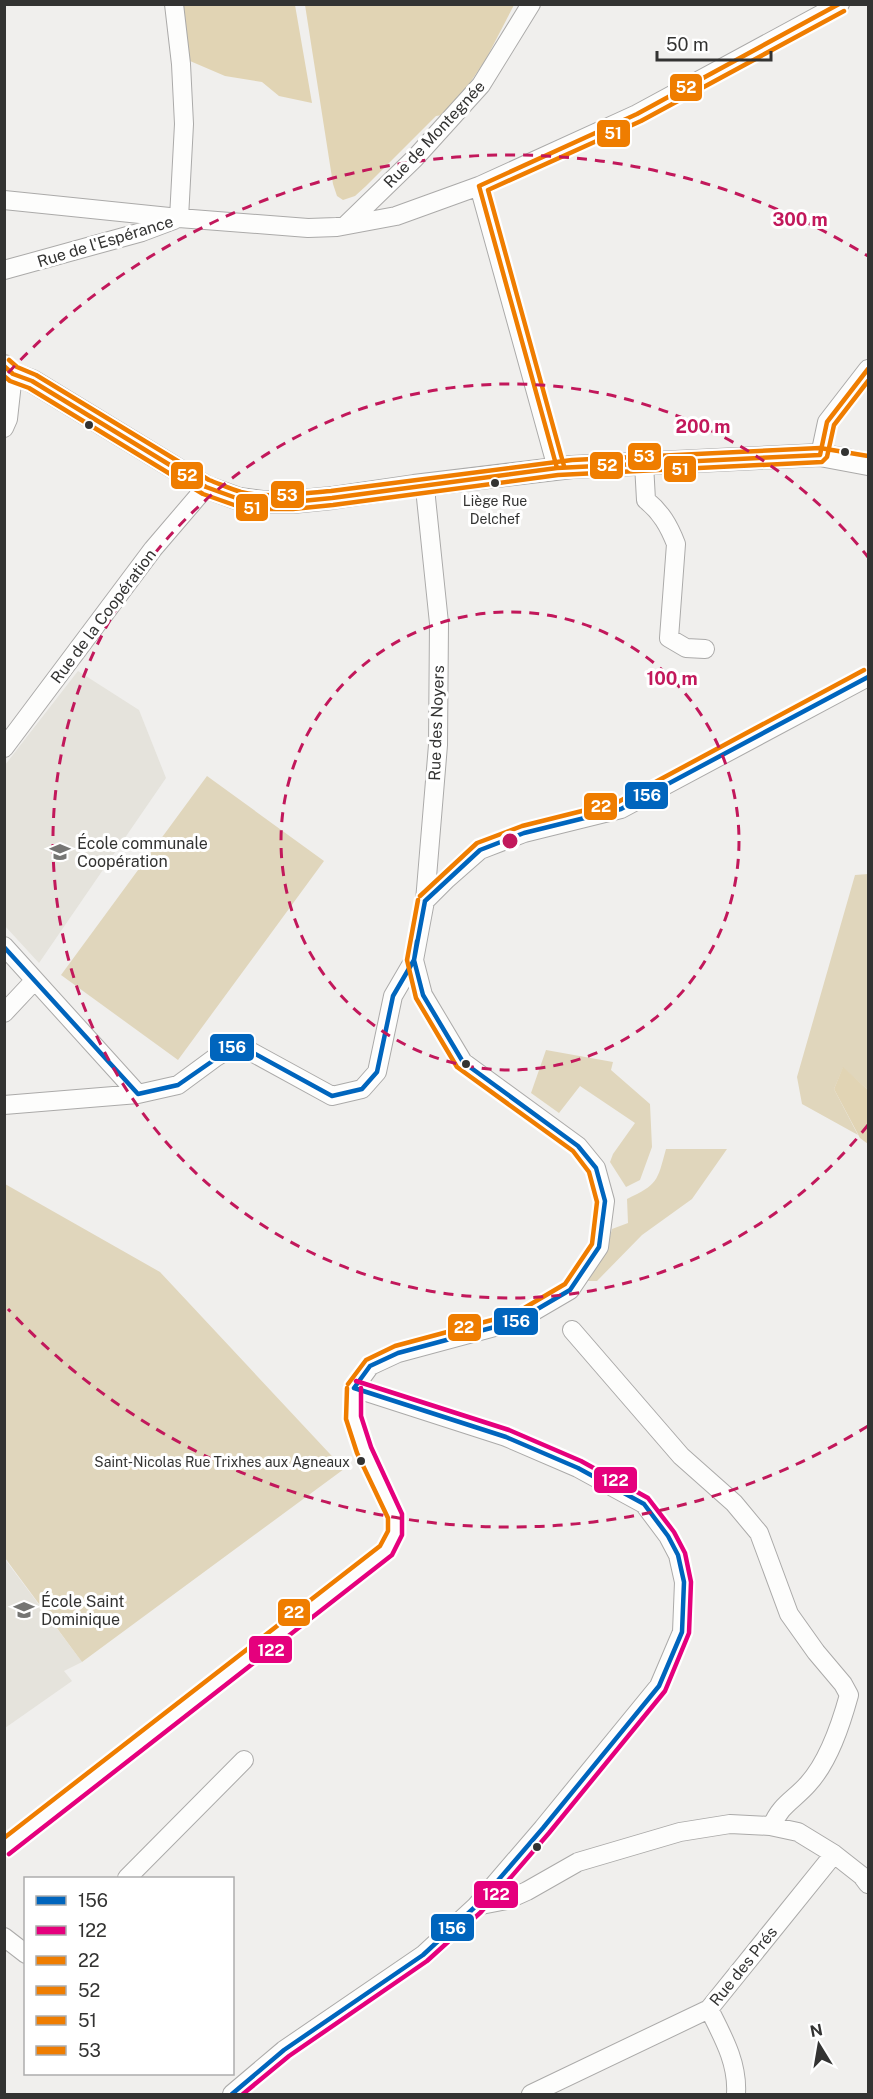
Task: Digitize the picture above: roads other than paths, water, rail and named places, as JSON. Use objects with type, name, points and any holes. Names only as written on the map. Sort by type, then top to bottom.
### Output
[{"type":"street","points":[[4,200],[179,218],[184,124],[181,64],[174,4]]},
{"type":"street","name":"Rue de Montegnée","points":[[346,225],[415,158],[481,85],[531,4]]},
{"type":"street","name":"Rue de l'Espérance","points":[[4,270],[142,232],[179,218],[308,228],[346,225],[396,216],[479,186],[637,114],[840,4]]},
{"type":"street","points":[[479,186],[557,468]]},
{"type":"street","points":[[820,455],[827,422],[868,369]]},
{"type":"street","points":[[4,428],[8,419],[7,373],[32,381],[206,487],[239,499],[262,502],[298,502],[557,468],[820,455],[868,464]]},
{"type":"street","points":[[644,464],[646,500],[658,510],[676,544],[669,639],[686,648],[705,649]]},
{"type":"street","name":"Rue des Noyers","points":[[414,960],[425,901],[438,745],[439,623],[426,498],[420,485]]},
{"type":"street","name":"Rue de la Coopération","points":[[4,748],[153,549],[206,487]]},
{"type":"street","points":[[425,901],[480,850],[524,834],[621,809],[868,677]]},
{"type":"street","points":[[4,946],[138,1094]]},
{"type":"street","points":[[4,1105],[138,1094],[178,1085],[237,1044],[332,1096],[362,1089],[377,1072],[393,996],[414,960]]},
{"type":"street","points":[[4,1848],[386,1551],[395,1533],[395,1516],[364,1450],[353,1417],[354,1388],[370,1366],[398,1353],[517,1322],[570,1290],[599,1247],[604,1201],[596,1168],[578,1146],[463,1062],[423,995],[414,960]]},
{"type":"street","points":[[4,1013],[34,981]]},
{"type":"street","points":[[572,1330],[681,1456],[734,1503],[759,1533],[789,1614],[849,1695],[826,1758],[808,1784],[779,1811],[772,1826]]},
{"type":"street","points":[[232,2094],[284,2050],[423,1955],[476,1906],[557,1812],[659,1686],[682,1632],[684,1582],[678,1555],[668,1536],[644,1504],[578,1468],[506,1437],[354,1388]]},
{"type":"street","points":[[128,1877],[244,1761]]},
{"type":"street","points":[[476,1906],[507,1900],[578,1862],[680,1832],[730,1824],[772,1826],[798,1832],[834,1854],[862,1876],[868,1884]]},
{"type":"street","name":"Rue des Prés","points":[[531,2094],[709,2009],[834,1854]]},
{"type":"street","points":[[4,1937],[24,1952]]},
{"type":"street","points":[[709,2009],[733,2060],[737,2080],[736,2094]]},
{"type":"place","name":"Liège Rue Delchef","points":[[495,483]]},
{"type":"place","name":"École communale Coopération","points":[[60,852]]},
{"type":"place","name":"Saint-Nicolas Rue Trixhes aux Agneaux","points":[[361,1461]]},
{"type":"place","name":"École Saint Dominique","points":[[24,1610]]}]
